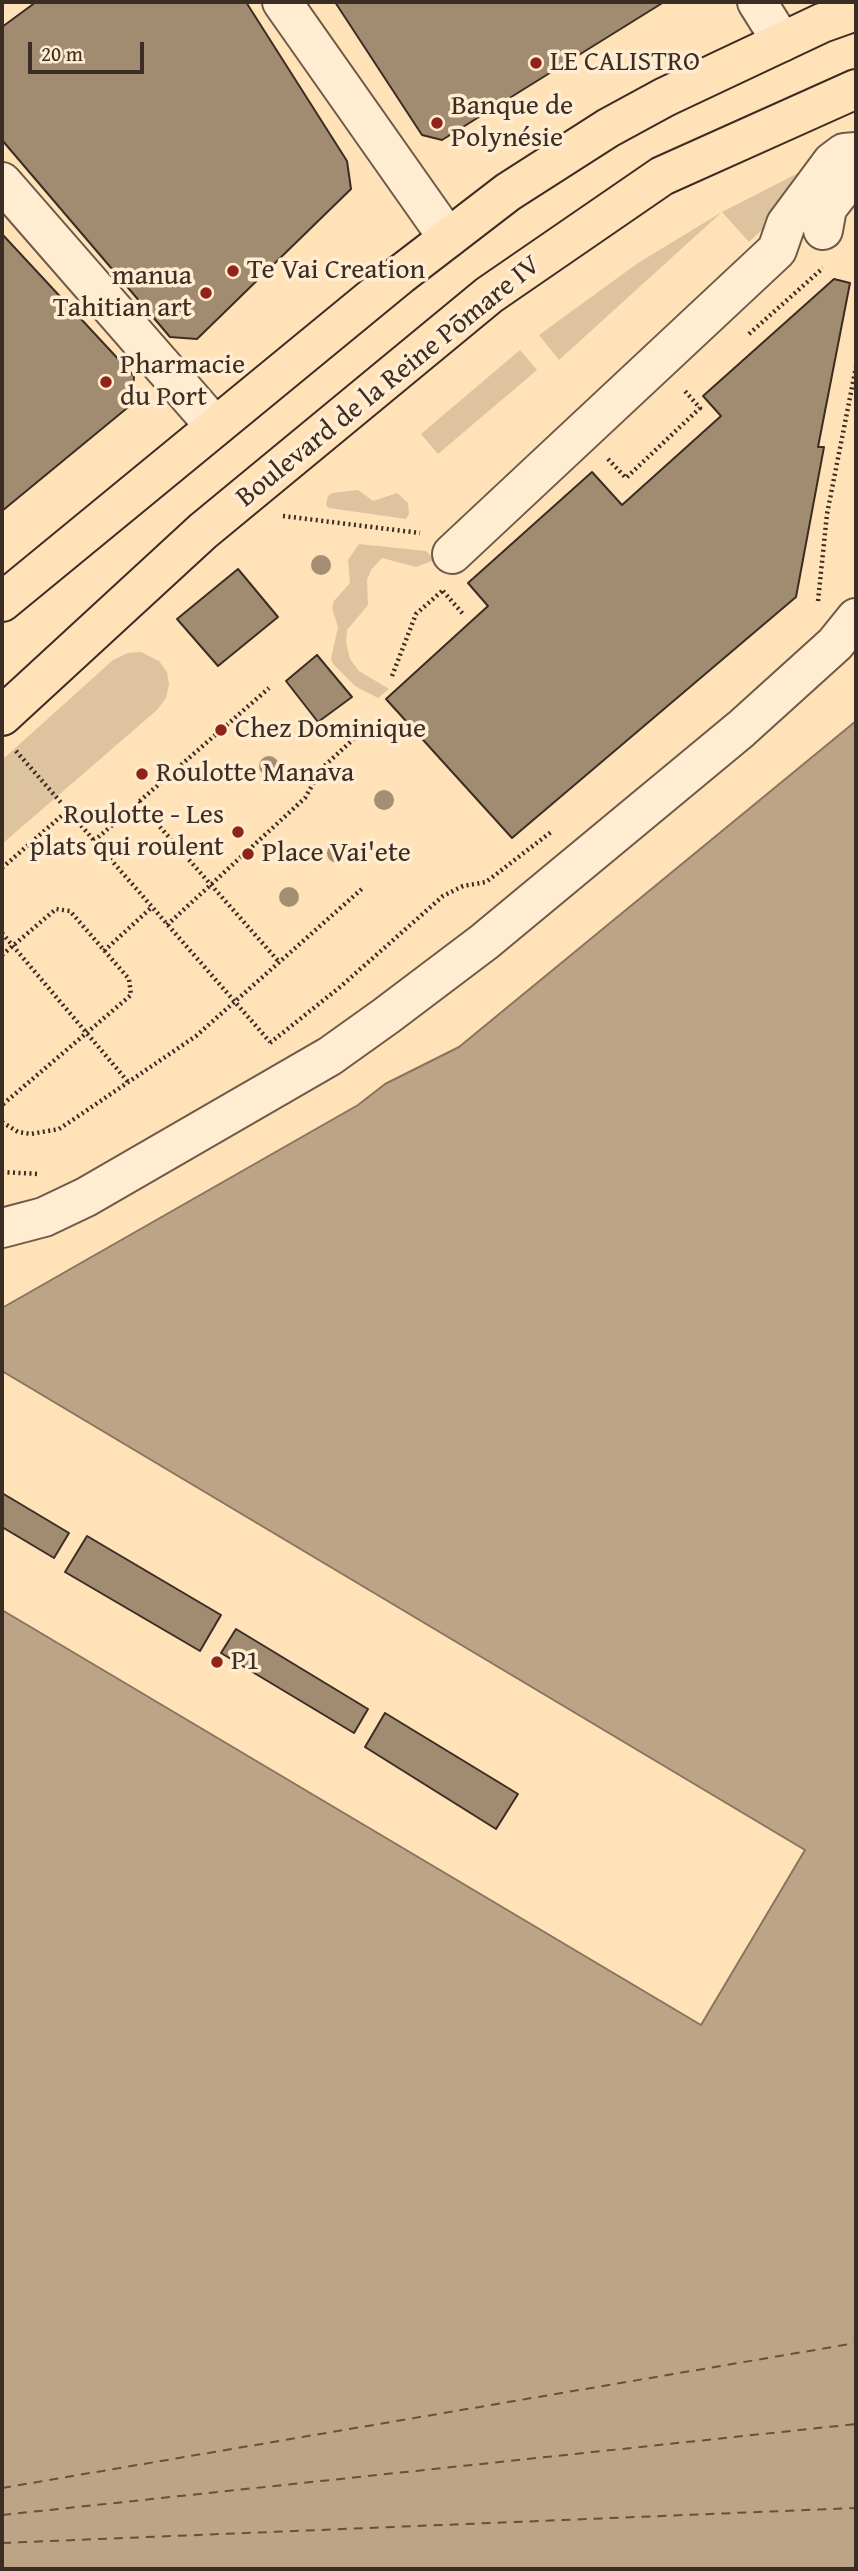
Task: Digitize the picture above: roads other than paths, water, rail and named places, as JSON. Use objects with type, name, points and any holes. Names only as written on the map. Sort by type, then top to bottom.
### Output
[{"type":"main road","points":[[2,602],[214,425],[508,192],[608,128],[782,41],[856,11]]},
{"type":"main road","name":"Boulevard de la Reine Pōmare IV","points":[[8,732],[203,531],[489,295],[662,176],[856,89]]},
{"type":"street","points":[[282,2],[448,237]]},
{"type":"street","points":[[757,2],[782,41]]},
{"type":"street","points":[[452,554],[777,250],[786,224],[832,162],[844,153],[856,152]]},
{"type":"street","points":[[823,230],[827,208],[856,172]]},
{"type":"street","points":[[2,182],[214,425]]},
{"type":"street","points":[[2,1227],[44,1217],[86,1197],[318,1063],[386,1016],[484,943],[741,729],[835,644],[856,618]]},
{"type":"place","name":"LE CALISTRO","points":[[536,63]]},
{"type":"place","name":"Banque de Polynésie","points":[[437,123]]},
{"type":"place","name":"Te Vai Creation","points":[[233,271]]},
{"type":"place","name":"manua Tahitian art","points":[[206,293]]},
{"type":"place","name":"Pharmacie du Port","points":[[106,382]]},
{"type":"place","name":"Chez Dominique","points":[[221,730]]},
{"type":"place","name":"Roulotte Manava","points":[[142,774]]},
{"type":"place","name":"Roulotte - Les plats qui roulent","points":[[238,832]]},
{"type":"place","name":"Place Vai'ete","points":[[248,854]]},
{"type":"place","name":"P1","points":[[217,1662]]}]
